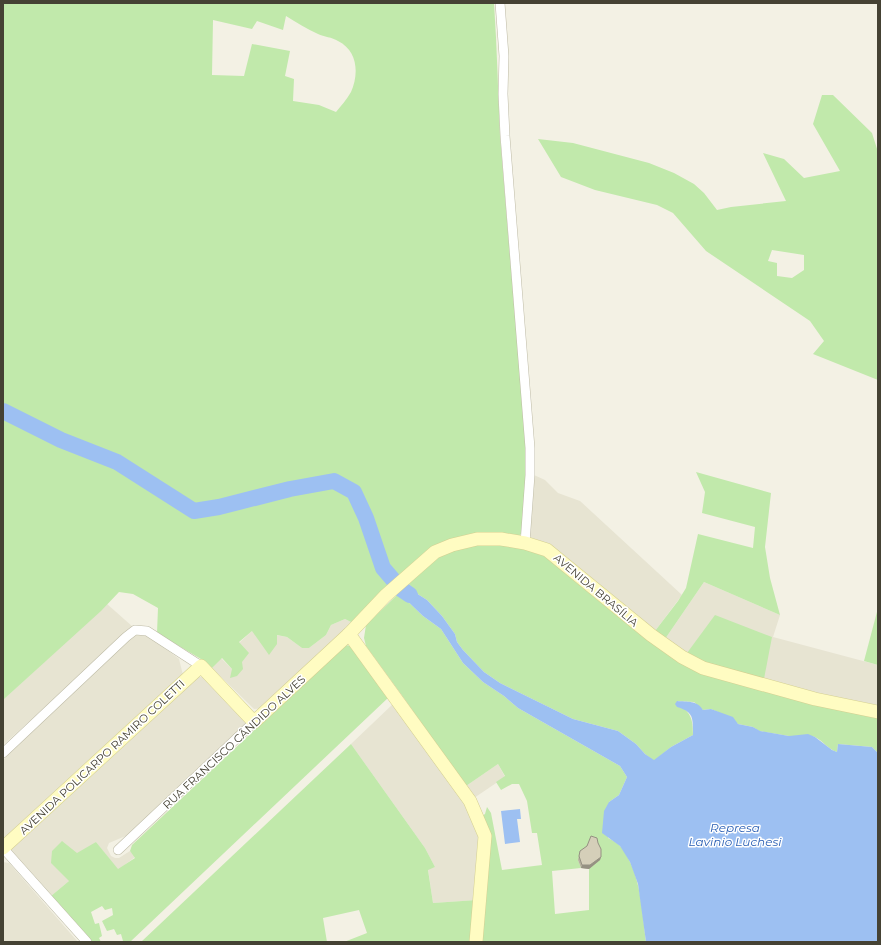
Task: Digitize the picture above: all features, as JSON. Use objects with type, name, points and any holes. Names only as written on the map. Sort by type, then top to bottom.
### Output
[{"type":"street","points":[[500,3],[504,56],[503,94],[530,448],[525,543]]},
{"type":"street","name":"AVENIDA BRASÍLIA","points":[[349,634],[385,596],[435,552],[452,545],[477,539],[501,539],[525,543],[547,550],[651,636],[682,657],[703,668],[815,699],[878,712]]},
{"type":"street","points":[[3,753],[135,630],[147,631],[201,666],[254,722]]},
{"type":"street","points":[[349,634],[470,801],[478,819],[484,836],[476,942]]},
{"type":"street","name":"RUA FRANCISCO CÂNDIDO ALVES","points":[[118,850],[349,634]]},
{"type":"street","name":"AVENIDA POLICARPO RAMIRO COLETTI","points":[[3,848],[201,666]]},
{"type":"street","points":[[3,848],[87,942]]},
{"type":"shaded area","points":[[534,475],[545,480],[558,493],[580,501],[682,595],[655,631],[533,541],[529,533]]},
{"type":"shaded area","points":[[704,582],[780,615],[773,637],[878,665],[878,705],[818,694],[764,679],[687,653],[665,639]]},
{"type":"shaded area","points":[[107,604],[133,627],[3,745],[3,700]]},
{"type":"shaded area","points":[[345,619],[353,623],[265,708],[254,709],[212,668],[221,658],[232,669],[242,662],[239,643],[252,631],[287,637],[302,648],[309,648],[326,635],[331,625]]},
{"type":"shaded area","points":[[145,633],[179,659],[183,675],[3,840],[3,760],[128,640],[137,634]]},
{"type":"shaded area","points":[[196,677],[203,677],[245,719],[246,724],[128,835],[109,843],[107,848],[111,856],[119,858],[130,851],[135,857],[118,870],[96,842],[69,881],[51,896],[12,852],[12,844]]},
{"type":"shaded area","points":[[393,704],[467,802],[482,837],[477,900],[433,903],[428,869],[435,867],[425,848],[351,744]]},
{"type":"shaded area","points":[[498,764],[505,777],[474,798],[466,786]]},
{"type":"shaded area","points":[[3,862],[9,863],[78,942],[3,942]]},
{"type":"green space","points":[[3,3],[494,3],[500,136],[526,449],[526,508],[521,534],[517,537],[450,541],[353,623],[345,619],[331,625],[326,635],[309,648],[302,648],[287,637],[277,635],[277,644],[269,655],[252,631],[239,642],[249,653],[242,662],[243,669],[237,676],[230,678],[232,669],[222,658],[212,668],[206,662],[157,633],[158,608],[133,594],[119,592],[101,611],[3,700]],"holes":[[[286,16],[318,34],[338,41],[345,45],[350,51],[356,71],[354,85],[351,92],[336,112],[319,105],[293,101],[294,79],[285,76],[290,51],[252,44],[244,76],[212,75],[213,20],[252,29],[257,21],[283,30]]]},
{"type":"green space","points":[[822,95],[833,95],[872,133],[878,152],[878,380],[813,354],[824,341],[810,321],[706,251],[673,213],[657,205],[595,190],[561,177],[538,139],[573,143],[649,163],[674,173],[694,184],[704,193],[717,210],[786,201],[763,153],[784,159],[804,178],[840,171],[813,124]],"holes":[[[772,250],[804,255],[804,270],[792,278],[777,276],[777,263],[768,261]]]},
{"type":"green space","points":[[696,472],[771,493],[765,547],[770,578],[780,615],[704,582],[665,639],[655,631],[686,588],[698,534],[753,548],[755,527],[702,513],[705,492]]},
{"type":"green space","points":[[500,544],[519,546],[544,555],[682,663],[878,717],[878,753],[872,747],[838,744],[837,752],[812,736],[789,736],[759,731],[753,727],[738,724],[711,709],[703,710],[694,702],[677,701],[690,716],[693,735],[671,747],[654,761],[636,744],[618,731],[573,719],[500,683],[484,672],[463,650],[457,642],[455,634],[442,616],[427,600],[416,593],[409,584],[425,567],[443,553],[467,546]]},
{"type":"green space","points":[[399,593],[423,616],[441,629],[463,663],[483,682],[504,696],[518,708],[620,766],[627,777],[619,795],[609,802],[608,838],[621,847],[633,868],[640,892],[646,942],[480,942],[482,816],[485,814],[487,807],[491,813],[502,870],[542,865],[537,833],[532,833],[527,801],[519,784],[512,784],[501,790],[496,782],[505,776],[498,764],[466,786],[366,646],[364,638],[366,625]],"holes":[[[586,850],[589,869],[589,910],[555,914],[552,871],[581,868],[578,860]]]},
{"type":"green space","points":[[878,608],[878,665],[864,661]]},
{"type":"green space","points":[[715,615],[772,637],[764,679],[706,664],[687,653]]},
{"type":"green space","points":[[345,645],[351,646],[389,697],[130,942],[120,942],[123,941],[121,934],[117,935],[114,929],[107,931],[102,921],[113,915],[112,908],[105,910],[102,906],[91,912],[95,924],[99,923],[102,936],[99,938],[101,942],[91,942],[51,896],[69,881],[51,863],[52,851],[62,841],[77,853],[96,842],[118,869],[135,858],[130,851],[132,845]]},
{"type":"green space","points":[[351,744],[425,848],[435,867],[428,870],[433,903],[477,900],[473,942],[344,942],[367,933],[359,910],[323,918],[327,942],[141,942]]},
{"type":"water","name":"Represa Lavinio Luchesi","points":[[409,584],[416,593],[427,600],[442,616],[455,634],[457,642],[463,650],[484,672],[500,683],[573,719],[618,731],[654,760],[671,747],[693,735],[691,716],[687,711],[677,707],[675,704],[677,701],[695,703],[703,710],[711,709],[733,717],[738,724],[753,727],[760,731],[789,736],[808,734],[837,752],[838,744],[872,747],[878,753],[878,942],[646,942],[638,884],[630,862],[620,846],[602,833],[604,811],[609,802],[619,795],[627,777],[620,766],[518,708],[504,696],[483,682],[463,663],[441,629],[423,616],[399,593]]},
{"type":"water","points":[[520,809],[521,819],[517,819],[520,842],[505,844],[501,811]]},
{"type":"building","points":[[591,836],[597,838],[601,849],[601,857],[590,865],[582,865],[579,856],[580,851],[587,846]]},
{"type":"waterway","points":[[3,411],[61,440],[117,462],[194,511],[219,507],[290,489],[334,481],[354,492],[366,518],[383,568],[401,589],[410,595]]}]
